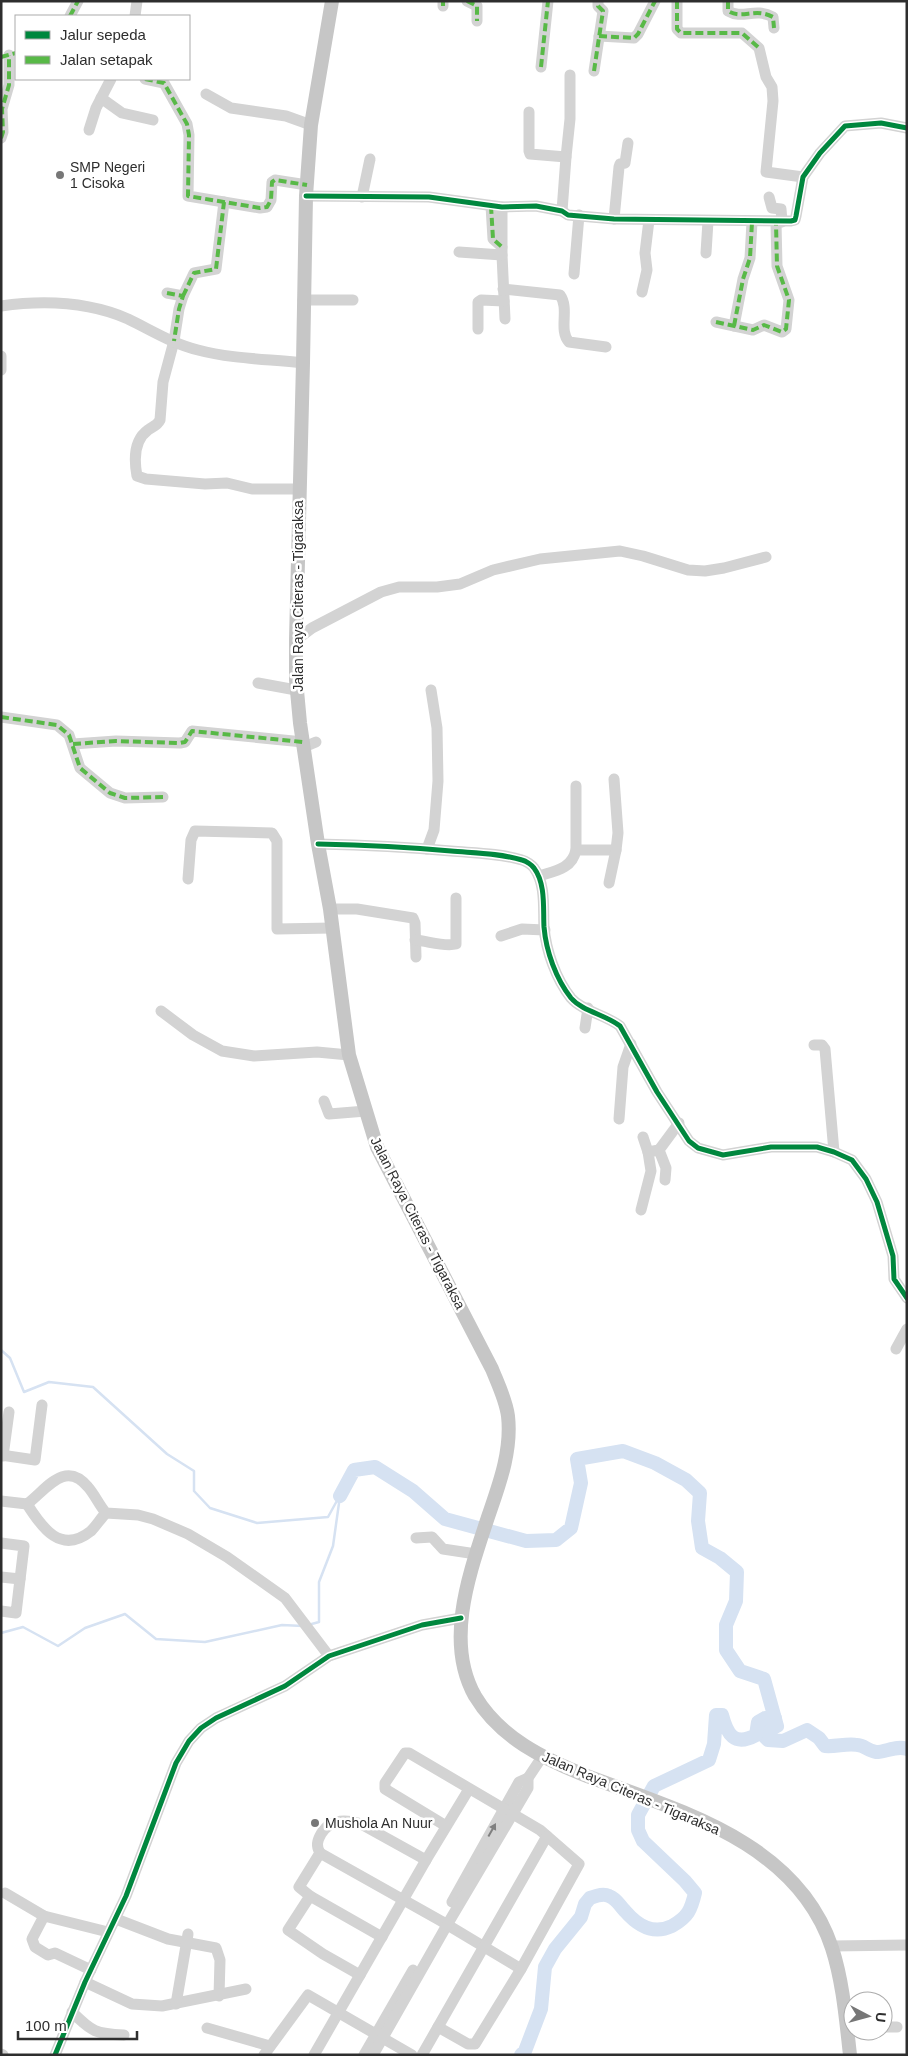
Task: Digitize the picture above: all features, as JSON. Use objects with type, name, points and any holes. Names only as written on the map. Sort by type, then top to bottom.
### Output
[{"type":"main road","name":"Jalan Raya Citeras - Tigaraksa","points":[[332,1],[311,125],[306,191],[296,690],[308,744],[318,844],[330,909],[349,1055],[377,1147],[492,1369],[508,1415],[506,1459],[499,1489],[477,1550],[462,1618],[460,1636],[464,1669],[476,1696],[495,1722],[507,1734],[542,1757],[724,1831],[770,1859],[786,1874],[810,1905],[823,1926],[832,1946],[843,1994]]},
{"type":"main road","name":"Jalan Raya Citeras - Tigaraksa","points":[[850,2041],[850,2055]]},
{"type":"street","points":[[71,15],[78,1]]},
{"type":"street","points":[[135,15],[137,1]]},
{"type":"street","points":[[467,1],[477,6],[477,21]]},
{"type":"street","points":[[541,67],[548,1]]},
{"type":"street","points":[[594,71],[603,11],[598,6],[598,1]]},
{"type":"street","points":[[599,36],[634,38],[638,34],[655,1]]},
{"type":"street","points":[[676,1],[677,29],[681,34],[742,33],[759,48],[766,77],[772,87],[773,101],[766,172],[803,177]]},
{"type":"street","points":[[728,1],[728,11],[734,15],[763,12],[773,18],[774,28]]},
{"type":"street","points":[[1,138],[3,132],[2,109],[9,85],[9,55]]},
{"type":"street","points":[[562,211],[570,119],[570,75]]},
{"type":"street","points":[[89,130],[95,111],[110,80]]},
{"type":"street","points":[[150,80],[164,83],[190,135],[188,195],[224,202],[268,207],[271,200],[272,182],[286,181],[306,191],[362,197],[429,198],[496,206],[536,206],[562,211],[568,215],[614,219],[779,222],[795,220],[803,177],[820,153],[844,126],[881,123],[907,128]]},
{"type":"street","points":[[206,94],[231,108],[286,116],[311,125]]},
{"type":"street","points":[[101,98],[122,114],[153,120]]},
{"type":"street","points":[[528,112],[530,154],[566,157]]},
{"type":"street","points":[[614,219],[619,168],[620,164],[625,163],[628,143]]},
{"type":"street","points":[[362,197],[370,159]]},
{"type":"street","points":[[716,322],[753,330],[764,324],[782,332],[786,329],[789,300],[777,266],[781,209],[772,208],[769,197]]},
{"type":"street","points":[[224,202],[216,269],[194,273],[183,296],[163,382],[160,420],[157,425],[148,430],[138,440],[135,466],[137,476],[146,479],[205,484],[227,483],[252,489],[299,490]]},
{"type":"street","points":[[496,206],[492,239],[502,251],[505,319]]},
{"type":"street","points":[[574,274],[579,216]]},
{"type":"street","points":[[642,292],[647,270],[645,253],[649,220]]},
{"type":"street","points":[[706,253],[708,221]]},
{"type":"street","points":[[734,326],[743,279],[750,258],[752,222]]},
{"type":"street","points":[[460,252],[502,251]]},
{"type":"street","points":[[167,293],[183,296]]},
{"type":"street","points":[[478,329],[478,302],[481,300],[503,295],[560,295],[565,306],[565,336],[569,342],[606,347]]},
{"type":"street","points":[[304,300],[353,300]]},
{"type":"street","points":[[1,306],[64,303],[97,308],[119,315],[196,350],[221,355],[303,363]]},
{"type":"street","points":[[1,356],[1,370]]},
{"type":"street","points":[[296,640],[312,628],[381,592],[399,587],[437,587],[460,584],[493,570],[540,558],[620,552],[643,556],[688,570],[705,571],[766,557]]},
{"type":"street","points":[[258,683],[296,690]]},
{"type":"street","points":[[427,849],[434,830],[438,781],[437,728],[431,690]]},
{"type":"street","points":[[1,717],[57,725],[66,732],[73,744],[80,768],[110,793],[125,798],[162,797]]},
{"type":"street","points":[[73,744],[116,741],[180,743],[185,742],[192,731],[308,744]]},
{"type":"street","points":[[609,883],[618,833],[614,779]]},
{"type":"street","points":[[538,876],[572,863],[576,850],[576,786]]},
{"type":"street","points":[[188,879],[191,840],[195,831],[272,833],[278,841],[277,929],[332,928]]},
{"type":"street","points":[[318,844],[479,853],[525,860],[534,867],[538,876],[542,895],[544,930],[552,962],[566,991],[578,1004],[613,1020],[620,1026],[657,1092],[689,1141],[698,1148],[711,1153],[723,1154],[786,1146],[818,1148],[834,1152],[852,1160],[870,1187],[877,1202],[893,1256],[894,1279],[907,1298]]},
{"type":"street","points":[[576,850],[616,850]]},
{"type":"street","points":[[415,940],[433,941],[445,945],[456,944],[456,898]]},
{"type":"street","points":[[330,909],[357,909],[413,918],[415,923],[416,957]]},
{"type":"street","points":[[501,936],[522,929],[544,930]]},
{"type":"street","points":[[585,1028],[588,1008]]},
{"type":"street","points":[[161,1011],[193,1035],[222,1051],[254,1056],[317,1052],[349,1055]]},
{"type":"street","points":[[619,1119],[624,1067],[631,1044]]},
{"type":"street","points":[[814,1045],[822,1045],[825,1049],[834,1152]]},
{"type":"street","points":[[324,1101],[329,1114],[366,1111]]},
{"type":"street","points":[[641,1210],[654,1151],[679,1123]]},
{"type":"street","points":[[643,1137],[666,1168],[665,1180]]},
{"type":"street","points":[[896,1349],[907,1329]]},
{"type":"street","points":[[9,1412],[2,1455],[35,1460],[42,1405]]},
{"type":"street","points":[[27,1504],[48,1484],[57,1478],[68,1476],[82,1480],[94,1493],[106,1513]]},
{"type":"street","points":[[1,1501],[27,1504],[46,1531],[57,1539],[80,1537],[92,1530],[106,1513]]},
{"type":"street","points":[[106,1513],[154,1518],[188,1534],[285,1598],[313,1632],[329,1656]]},
{"type":"street","points":[[416,1538],[432,1537],[443,1550],[477,1550]]},
{"type":"street","points":[[1,1543],[24,1546],[16,1613],[1,1611]]},
{"type":"street","points":[[1,1578],[20,1579]]},
{"type":"street","points":[[55,2055],[85,1982],[116,1919],[143,1856],[154,1817],[176,1763],[189,1741],[201,1728],[216,1718],[285,1686],[329,1656],[422,1625],[462,1618]]},
{"type":"street","points":[[438,2027],[468,2044],[475,2044],[521,1969],[579,1866],[578,1860],[547,1836],[407,1752],[385,1783],[385,1789],[446,1826]]},
{"type":"street","points":[[364,2055],[379,2035],[508,1812],[519,1782],[528,1778],[542,1757]]},
{"type":"street","points":[[314,2055],[469,1789]]},
{"type":"street","points":[[426,1860],[361,1824],[349,1822],[333,1822],[328,1825],[317,1843],[320,1853],[521,1969]]},
{"type":"street","points":[[422,2055],[547,1836]]},
{"type":"street","points":[[320,1853],[300,1887],[310,1896],[382,1937]]},
{"type":"street","points":[[5,1893],[44,1916],[108,1932]]},
{"type":"street","points":[[310,1896],[288,1930],[323,1954],[360,1974]]},
{"type":"street","points":[[44,1916],[32,1939],[35,1947],[48,1954],[55,1953],[91,1970]]},
{"type":"street","points":[[116,1919],[168,1939],[187,1939],[217,1950],[220,1960],[219,1996]]},
{"type":"street","points":[[176,2004],[187,1939]]},
{"type":"street","points":[[832,1946],[907,1945]]},
{"type":"street","points":[[85,1982],[132,2004],[162,2006],[219,1996],[246,1989]]},
{"type":"street","points":[[207,2028],[267,2051],[308,1995],[412,2055]]},
{"type":"street","points":[[72,2012],[86,2026],[99,2033],[124,2035]]},
{"type":"street","points":[[373,2055],[379,2035]]},
{"type":"waterway","points":[[1,1350],[10,1358],[24,1392],[49,1382],[93,1387],[167,1454],[194,1471],[194,1491],[210,1508],[257,1523],[328,1517],[339,1497]]},
{"type":"waterway","points":[[340,1496],[354,1470],[375,1467],[413,1491],[445,1519],[526,1541],[556,1540],[571,1528],[581,1483],[577,1459],[623,1451],[655,1463],[686,1480],[700,1493],[698,1521],[702,1548],[720,1558],[737,1572],[736,1601],[726,1625],[726,1650],[740,1671],[764,1679],[777,1726],[768,1731],[765,1737],[768,1740],[783,1741],[807,1730],[819,1738],[825,1746],[862,1746],[876,1752],[899,1748],[907,1749]]},
{"type":"waterway","points":[[308,1625],[319,1622],[319,1582],[333,1546],[340,1496]]},
{"type":"waterway","points":[[1,1633],[23,1627],[58,1646],[85,1628],[125,1614],[156,1639],[205,1642],[282,1625],[303,1626]]},
{"type":"waterway","points":[[521,2055],[525,2051],[541,2009],[545,1967],[555,1949],[581,1917],[585,1904],[590,1898],[602,1895],[612,1897],[635,1921],[646,1928],[658,1930],[672,1926],[682,1919],[690,1909],[695,1893],[643,1841],[638,1830],[638,1815],[654,1786],[709,1760],[714,1744],[716,1715],[722,1715],[729,1733],[733,1737],[742,1740],[756,1735],[758,1722],[765,1718],[775,1718]]},
{"type":"marked path","points":[[71,15],[78,1]]},
{"type":"marked path","points":[[443,1],[443,6]]},
{"type":"marked path","points":[[467,1],[477,6],[477,21]]},
{"type":"marked path","points":[[541,67],[548,1]]},
{"type":"marked path","points":[[594,71],[603,11],[598,6],[598,1]]},
{"type":"marked path","points":[[599,36],[634,38],[638,34],[655,1]]},
{"type":"marked path","points":[[677,1],[677,29],[681,33],[742,33],[759,48]]},
{"type":"marked path","points":[[728,1],[728,11],[733,13],[760,13],[773,17],[774,28]]},
{"type":"marked path","points":[[1,57],[15,53]]},
{"type":"marked path","points":[[1,138],[3,132],[2,109],[9,85],[9,55]]},
{"type":"marked path","points":[[150,80],[164,83],[187,124],[189,135],[188,196],[260,208],[267,207],[271,200],[272,182],[275,180],[307,185]]},
{"type":"marked path","points":[[183,296],[194,273],[216,269],[224,202]]},
{"type":"marked path","points":[[491,206],[493,239],[502,247]]},
{"type":"marked path","points":[[734,326],[743,279],[750,258],[752,222]]},
{"type":"marked path","points":[[716,322],[753,330],[764,325],[782,332],[786,329],[789,300],[777,266],[776,223]]},
{"type":"marked path","points":[[167,293],[183,296],[174,341]]},
{"type":"marked path","points":[[1,717],[57,725],[69,735],[80,768],[110,793],[125,798],[163,797]]},
{"type":"marked path","points":[[73,744],[116,741],[180,743],[185,742],[192,731],[303,742]]},
{"type":"cycle path","points":[[306,196],[429,197],[502,207],[536,206],[562,211],[568,215],[614,219],[791,221],[795,220],[803,177],[820,153],[845,126],[881,123],[907,128]]},
{"type":"cycle path","points":[[318,844],[401,847],[486,854],[513,858],[530,864],[538,874],[540,881],[547,946],[561,982],[571,998],[581,1006],[620,1026],[657,1092],[689,1141],[698,1148],[723,1155],[771,1147],[817,1147],[852,1160],[866,1179],[877,1202],[893,1256],[894,1279],[907,1298]]},
{"type":"cycle path","points":[[55,2055],[85,1982],[126,1896],[176,1763],[189,1741],[201,1728],[216,1718],[285,1686],[329,1656],[422,1625],[461,1618]]},
{"type":"place","name":"SMP Negeri 1 Cisoka","points":[[60,175]]},
{"type":"place","name":"Mushola An Nuur","points":[[315,1823]]}]
